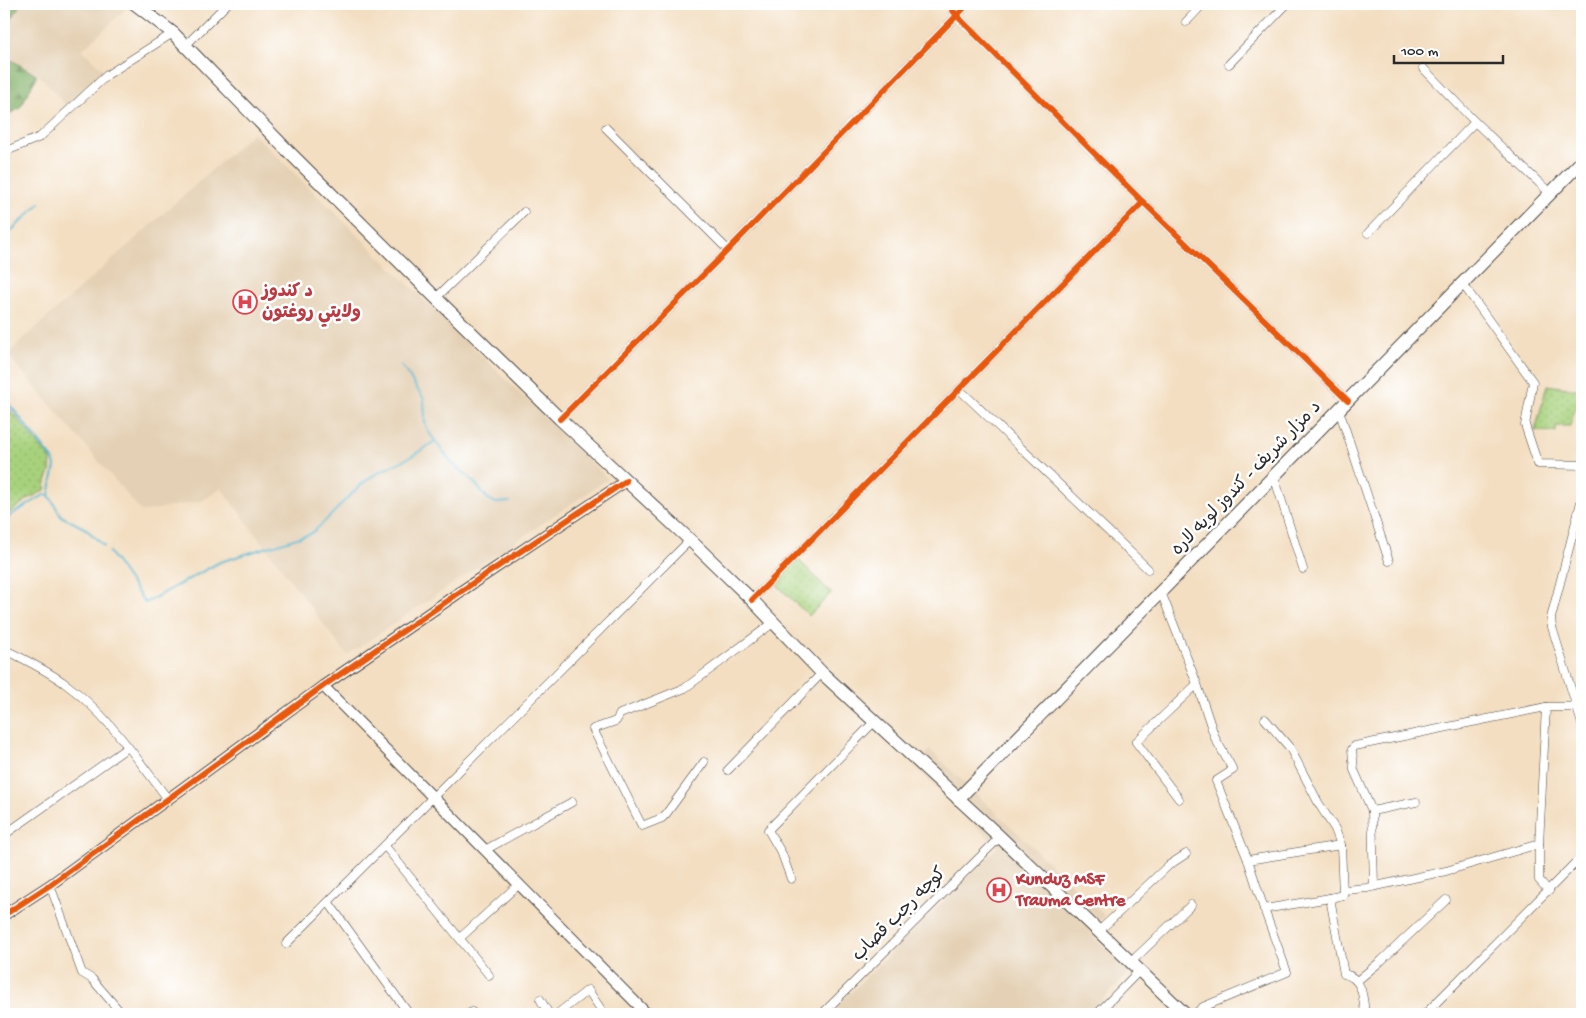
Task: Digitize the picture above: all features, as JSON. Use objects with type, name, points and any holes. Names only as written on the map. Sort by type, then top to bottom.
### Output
[{"type":"main road","points":[[135,4],[173,33],[436,298],[560,419],[752,600],[822,673],[1000,837],[1185,1014]]},
{"type":"main road","name":"د مزار شریف - کندوز لویه لاره","points":[[958,800],[1582,161]]},
{"type":"street","points":[[185,46],[227,4]]},
{"type":"street","points":[[948,4],[956,16],[1343,405],[1390,561]]},
{"type":"street","points":[[560,419],[968,4]]},
{"type":"street","points":[[1186,22],[1203,4]]},
{"type":"street","points":[[1229,64],[1287,4]]},
{"type":"street","points":[[4,152],[40,137],[107,75],[173,33]]},
{"type":"street","points":[[1423,68],[1475,122],[1551,194]]},
{"type":"street","points":[[1368,233],[1475,122]]},
{"type":"street","points":[[606,128],[728,250]]},
{"type":"street","points":[[752,600],[1143,202]]},
{"type":"street","points":[[436,298],[524,212]]},
{"type":"street","points":[[1462,283],[1533,382],[1525,425],[1538,464],[1582,465]]},
{"type":"street","points":[[959,389],[1148,569]]},
{"type":"street","points":[[1274,476],[1303,570]]},
{"type":"street","points":[[4,915],[50,885],[323,686],[468,586],[626,481]]},
{"type":"street","points":[[1582,498],[1551,618],[1582,724]]},
{"type":"street","points":[[286,944],[690,540]]},
{"type":"street","points":[[1161,592],[1197,684],[1215,738],[1233,770],[1216,781],[1248,860],[1287,972],[1203,1007],[1195,1014]]},
{"type":"street","points":[[704,762],[666,814],[662,818],[642,826],[593,730],[616,721],[620,714],[685,688],[773,623]]},
{"type":"street","points":[[4,649],[68,685],[111,725],[168,798]]},
{"type":"street","points":[[728,770],[822,673]]},
{"type":"street","points":[[1179,799],[1136,742],[1197,684]]},
{"type":"street","points":[[323,686],[647,1014]]},
{"type":"street","points":[[1374,886],[1372,812],[1354,770],[1351,751],[1355,746],[1546,707],[1576,707]]},
{"type":"street","points":[[1546,707],[1539,880],[1548,891]]},
{"type":"street","points":[[1264,909],[1343,895],[1344,890],[1341,845],[1330,819],[1319,804],[1290,748],[1265,719]]},
{"type":"street","points":[[791,879],[782,854],[768,830],[874,722]]},
{"type":"street","points":[[4,835],[128,747]]},
{"type":"street","points":[[485,850],[572,802]]},
{"type":"street","points":[[1372,812],[1416,802]]},
{"type":"street","name":"کوچه رجب قصاب","points":[[822,1014],[1000,837]]},
{"type":"street","points":[[1344,890],[1374,886],[1446,871],[1539,844]]},
{"type":"street","points":[[1248,860],[1341,845]]},
{"type":"street","points":[[385,846],[489,975]]},
{"type":"street","points":[[1099,931],[1170,865],[1186,854]]},
{"type":"street","points":[[1425,1014],[1582,859]]},
{"type":"street","points":[[50,885],[82,973],[92,979],[122,1014]]},
{"type":"street","points":[[460,938],[518,885]]},
{"type":"street","points":[[1330,898],[1344,974],[1351,975],[1358,981],[1365,1014]]},
{"type":"street","points":[[1358,981],[1381,962],[1446,900]]},
{"type":"street","points":[[329,903],[409,1014]]},
{"type":"street","points":[[1097,1014],[1135,967],[1192,905]]},
{"type":"street","points":[[557,1014],[588,990],[604,1014]]},
{"type":"street","points":[[540,999],[549,1014]]},
{"type":"street","points":[[468,1014],[472,1012],[474,1014]]},
{"type":"shaded area","points":[[20,4],[130,5],[82,50],[107,73],[68,108],[42,78],[5,56],[6,29]]},
{"type":"shaded area","points":[[253,133],[608,479],[347,655],[221,488],[202,501],[142,512],[7,354]]},
{"type":"shaded area","name":"Kunduz MSF Trauma Centre","points":[[930,750],[1105,916],[1090,933],[1130,972],[1088,1014],[829,1014],[998,847],[914,766]]},
{"type":"green space","points":[[4,4],[20,4],[6,29],[5,56],[36,75],[36,78],[20,108],[4,117]]},
{"type":"green space","points":[[1547,385],[1581,390],[1570,426],[1556,426],[1556,432],[1535,431]]},
{"type":"green space","points":[[4,403],[51,459],[45,490],[28,499],[5,516],[4,514]]},
{"type":"green space","points":[[797,558],[831,593],[809,616],[773,581]]},
{"type":"waterway","points":[[4,21],[12,4]]},
{"type":"waterway","points":[[4,238],[40,203]]},
{"type":"waterway","points":[[401,365],[424,399],[425,422],[428,431],[452,463],[473,481],[487,498],[496,503],[510,502]]},
{"type":"waterway","points":[[4,398],[53,459],[55,466],[49,495]]},
{"type":"waterway","points":[[109,552],[145,603],[220,562],[310,534],[372,476],[415,454],[435,441]]},
{"type":"waterway","points":[[4,524],[11,515],[44,495],[49,495],[61,516],[86,529],[104,546]]},
{"type":"cycle path","points":[[948,4],[957,16],[1143,202],[1348,401]]},
{"type":"cycle path","points":[[560,419],[968,4]]},
{"type":"cycle path","points":[[752,600],[1143,202]]},
{"type":"cycle path","points":[[4,915],[50,885],[323,686],[626,481]]},
{"type":"place","name":"د کندوز ولایتي روغتون","points":[[245,302]]},
{"type":"place","name":"Kunduz MSF Trauma Centre","points":[[999,890]]}]
